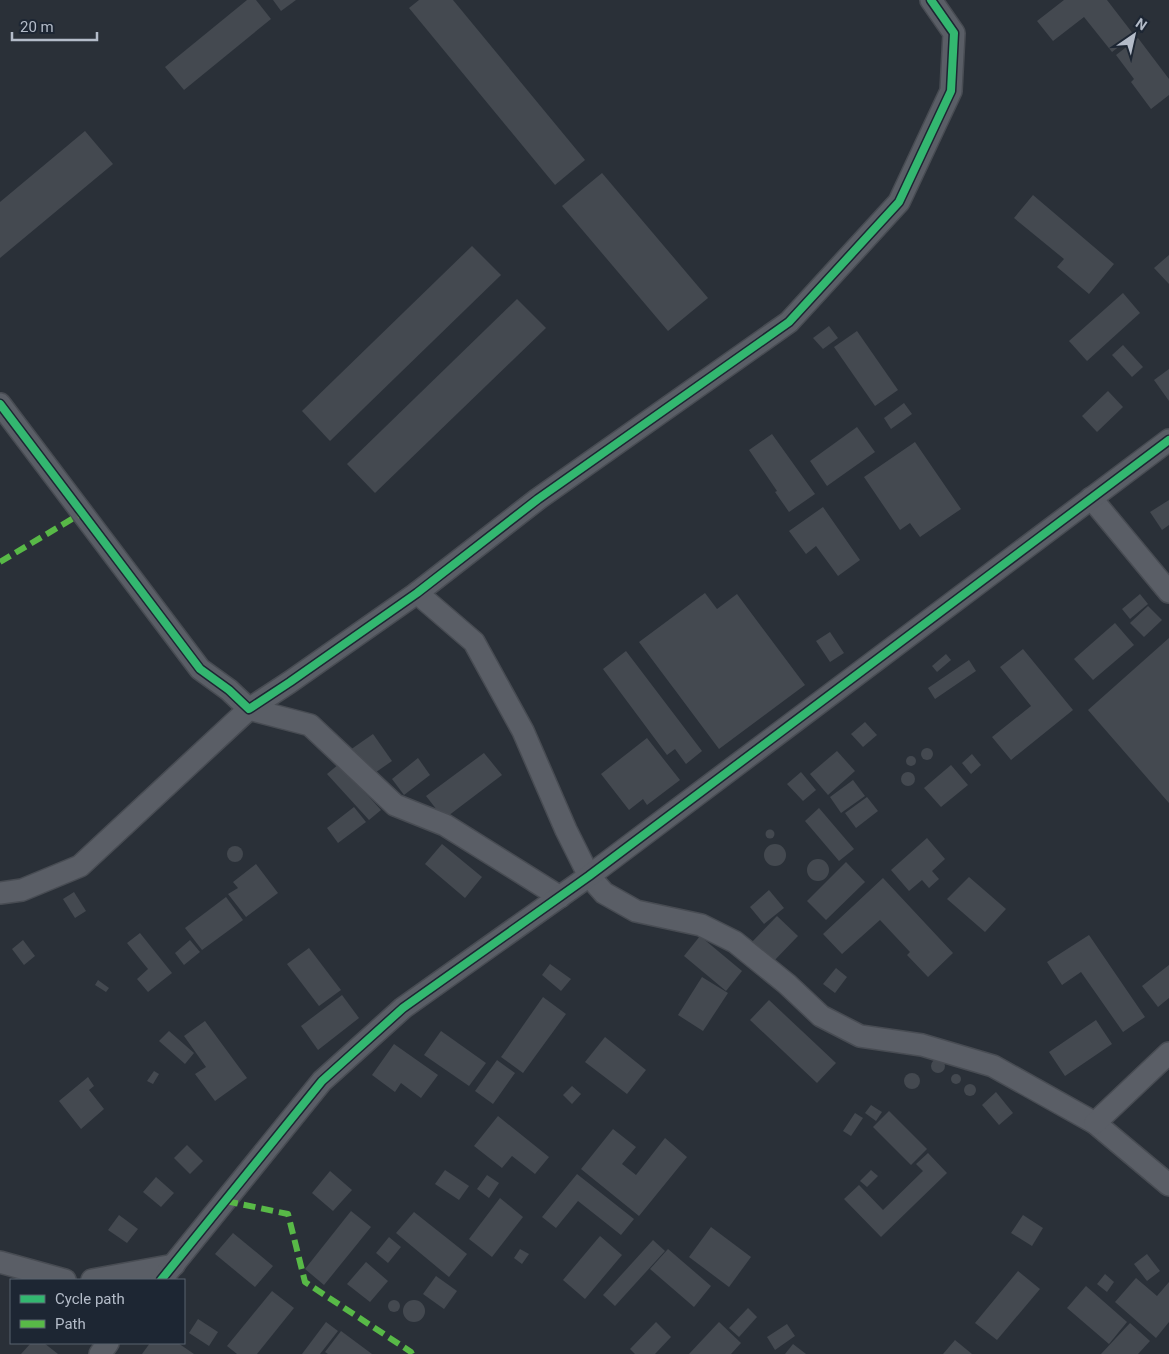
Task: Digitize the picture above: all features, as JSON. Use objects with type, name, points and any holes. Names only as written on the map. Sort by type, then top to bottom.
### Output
[{"type":"street","points":[[0,893],[22,890],[80,866],[249,709],[417,593],[538,499],[789,322],[899,202],[951,91],[954,32],[931,0]]},
{"type":"street","points":[[0,404],[200,669],[229,690],[249,709],[310,725],[394,805],[445,825],[560,897]]},
{"type":"street","points":[[103,1279],[167,1273],[322,1080],[403,1008],[589,876],[1169,440]]},
{"type":"street","points":[[1091,498],[1169,592]]},
{"type":"street","points":[[417,593],[474,642],[523,731],[566,830],[589,876],[604,893],[636,911],[701,925],[735,942],[821,1016],[860,1036],[922,1045],[993,1066],[1095,1123],[1169,1186]]},
{"type":"street","points":[[1095,1123],[1169,1053]]},
{"type":"street","points":[[0,1262],[61,1279]]},
{"type":"building","points":[[247,0],[256,0],[271,19],[184,90],[165,67]]},
{"type":"building","points":[[273,0],[296,0],[281,11]]},
{"type":"building","points":[[419,0],[453,0],[585,160],[555,185],[409,8]]},
{"type":"building","points":[[1064,0],[1107,0],[1134,35],[1112,52],[1084,17],[1053,41],[1037,21]]},
{"type":"building","points":[[1138,38],[1169,79],[1169,95],[1151,109],[1131,82],[1134,79],[1116,55]]},
{"type":"building","points":[[85,131],[113,164],[0,258],[0,202]]},
{"type":"building","points":[[602,173],[708,298],[668,331],[562,206]]},
{"type":"building","points":[[1033,195],[1114,264],[1089,294],[1057,267],[1064,259],[1014,218]]},
{"type":"building","points":[[472,246],[501,275],[330,441],[302,411]]},
{"type":"building","points":[[1169,255],[1169,284],[1154,268]]},
{"type":"building","points":[[1123,293],[1140,313],[1087,361],[1069,341]]},
{"type":"building","points":[[517,299],[546,328],[375,493],[347,464]]},
{"type":"building","points":[[829,326],[838,338],[823,349],[813,338]]},
{"type":"building","points":[[857,331],[898,390],[875,406],[834,347]]},
{"type":"building","points":[[1123,345],[1143,367],[1132,377],[1112,355]]},
{"type":"building","points":[[1169,369],[1169,401],[1154,380]]},
{"type":"building","points":[[1108,391],[1123,407],[1097,432],[1082,416]]},
{"type":"building","points":[[904,403],[912,414],[891,429],[884,418]]},
{"type":"building","points":[[857,427],[875,452],[827,486],[810,461]]},
{"type":"building","points":[[772,434],[815,494],[789,512],[749,450]]},
{"type":"building","points":[[915,442],[961,509],[920,537],[910,523],[900,530],[864,477]]},
{"type":"building","points":[[1169,500],[1169,525],[1162,530],[1150,512]]},
{"type":"building","points":[[823,507],[860,560],[838,576],[816,546],[806,554],[789,531]]},
{"type":"building","points":[[705,593],[717,609],[737,594],[805,685],[719,749],[639,642]]},
{"type":"building","points":[[1140,594],[1148,604],[1130,619],[1122,609]]},
{"type":"building","points":[[1148,606],[1162,620],[1144,637],[1130,623]]},
{"type":"building","points":[[1115,623],[1134,645],[1093,680],[1074,659]]},
{"type":"building","points":[[830,632],[844,653],[830,662],[816,641]]},
{"type":"building","points":[[1169,638],[1169,803],[1088,710]]},
{"type":"building","points":[[1023,649],[1073,710],[1011,760],[992,737],[1031,706],[1000,667]]},
{"type":"building","points":[[626,651],[702,751],[686,764],[675,749],[667,755],[603,669]]},
{"type":"building","points":[[946,654],[951,660],[937,672],[932,666]]},
{"type":"building","points":[[969,660],[976,671],[935,699],[928,688]]},
{"type":"building","points":[[865,722],[877,735],[863,747],[851,734]]},
{"type":"building","points":[[373,734],[392,761],[369,777],[350,750]]},
{"type":"building","points":[[647,738],[680,780],[647,805],[643,799],[629,810],[601,774]]},
{"type":"building","points":[[929,748],[932,749],[932,759],[925,760],[922,759],[921,752],[922,749]]},
{"type":"building","points":[[837,751],[855,771],[828,795],[810,774]]},
{"type":"building","points":[[484,753],[502,775],[444,819],[426,796]]},
{"type":"building","points":[[972,754],[981,765],[971,774],[962,763]]},
{"type":"building","points":[[911,756],[916,761],[911,766],[906,761]]},
{"type":"building","points":[[418,758],[430,775],[404,795],[392,779]]},
{"type":"building","points":[[339,764],[381,810],[369,820],[327,774]]},
{"type":"building","points":[[951,765],[968,785],[941,807],[924,788]]},
{"type":"building","points":[[801,772],[816,790],[803,801],[787,784]]},
{"type":"building","points":[[905,772],[911,772],[915,779],[911,786],[905,786],[901,782],[901,776]]},
{"type":"building","points":[[853,780],[865,796],[841,813],[830,797]]},
{"type":"building","points":[[867,797],[878,811],[856,828],[845,813]]},
{"type":"building","points":[[354,807],[366,822],[338,843],[327,828]]},
{"type":"building","points":[[819,808],[854,849],[839,861],[805,821]]},
{"type":"building","points":[[770,829],[775,834],[770,839],[765,834]]},
{"type":"building","points":[[927,838],[945,859],[932,871],[939,879],[929,888],[922,880],[909,891],[891,870]]},
{"type":"building","points":[[442,844],[482,877],[465,898],[425,864]]},
{"type":"building","points":[[775,844],[785,851],[786,855],[779,865],[775,866],[765,859],[764,855],[771,845]]},
{"type":"building","points":[[232,846],[238,846],[243,851],[241,860],[232,862],[227,857],[227,851]]},
{"type":"building","points":[[818,859],[826,862],[829,870],[826,878],[818,881],[810,878],[807,870],[810,862]]},
{"type":"building","points":[[846,862],[865,882],[826,920],[807,901]]},
{"type":"building","points":[[256,864],[278,893],[246,917],[228,894],[238,888],[233,882]]},
{"type":"building","points":[[969,877],[1006,909],[985,932],[947,899]]},
{"type":"building","points":[[883,878],[953,953],[928,977],[907,955],[910,952],[880,920],[842,954],[823,934]]},
{"type":"building","points":[[769,890],[784,908],[764,924],[750,907]]},
{"type":"building","points":[[74,892],[86,911],[75,918],[63,899]]},
{"type":"building","points":[[226,897],[243,920],[202,950],[185,928]]},
{"type":"building","points":[[777,916],[798,936],[772,963],[751,943]]},
{"type":"building","points":[[140,933],[172,973],[148,992],[137,979],[148,969],[127,943]]},
{"type":"building","points":[[1089,935],[1145,1017],[1123,1032],[1081,972],[1062,985],[1047,962]]},
{"type":"building","points":[[700,936],[742,971],[726,991],[684,956]]},
{"type":"building","points":[[23,940],[35,956],[24,965],[12,949]]},
{"type":"building","points":[[190,940],[200,952],[184,965],[175,953]]},
{"type":"building","points":[[309,948],[341,990],[319,1006],[287,964]]},
{"type":"building","points":[[550,964],[571,979],[561,991],[542,975]]},
{"type":"building","points":[[1169,965],[1169,998],[1158,1007],[1142,986]]},
{"type":"building","points":[[836,968],[847,977],[835,993],[823,984]]},
{"type":"building","points":[[702,977],[728,993],[703,1031],[678,1015]]},
{"type":"building","points":[[98,980],[109,988],[106,992],[95,985]]},
{"type":"building","points":[[342,995],[359,1018],[318,1050],[301,1026]]},
{"type":"building","points":[[543,997],[566,1014],[523,1073],[501,1057]]},
{"type":"building","points":[[769,1000],[836,1063],[817,1083],[750,1020]]},
{"type":"building","points":[[1096,1020],[1112,1044],[1065,1076],[1049,1052]]},
{"type":"building","points":[[205,1021],[247,1078],[215,1101],[195,1074],[206,1067],[184,1036]]},
{"type":"building","points":[[169,1031],[194,1053],[185,1064],[159,1041]]},
{"type":"building","points":[[441,1031],[486,1063],[469,1086],[424,1055]]},
{"type":"building","points":[[605,1037],[646,1070],[627,1094],[585,1062]]},
{"type":"building","points":[[394,1044],[438,1075],[421,1098],[401,1083],[395,1092],[372,1075]]},
{"type":"building","points":[[935,1059],[941,1059],[945,1066],[941,1073],[935,1073],[931,1069],[931,1063]]},
{"type":"building","points":[[497,1060],[515,1073],[493,1104],[475,1091]]},
{"type":"building","points":[[154,1071],[159,1074],[153,1084],[147,1081]]},
{"type":"building","points":[[909,1073],[915,1073],[920,1078],[918,1087],[909,1089],[904,1084],[904,1078]]},
{"type":"building","points":[[956,1074],[961,1079],[956,1084],[951,1079]]},
{"type":"building","points":[[88,1077],[94,1086],[89,1090],[104,1109],[81,1129],[59,1101]]},
{"type":"building","points":[[970,1084],[976,1090],[970,1096],[964,1090]]},
{"type":"building","points":[[572,1086],[581,1094],[572,1104],[563,1095]]},
{"type":"building","points":[[996,1092],[1013,1113],[999,1125],[982,1105]]},
{"type":"building","points":[[871,1105],[882,1112],[876,1121],[865,1113]]},
{"type":"building","points":[[889,1111],[927,1149],[911,1165],[873,1127]]},
{"type":"building","points":[[855,1113],[863,1118],[851,1136],[843,1131]]},
{"type":"building","points":[[498,1116],[549,1157],[535,1174],[512,1156],[502,1168],[474,1146]]},
{"type":"building","points":[[613,1129],[636,1147],[622,1164],[636,1175],[665,1138],[687,1157],[639,1216],[581,1169]]},
{"type":"building","points":[[187,1145],[203,1161],[190,1174],[174,1158]]},
{"type":"building","points":[[928,1153],[947,1173],[881,1237],[844,1199],[859,1185],[883,1210],[923,1171],[916,1164]]},
{"type":"building","points":[[445,1170],[469,1186],[459,1200],[435,1184]]},
{"type":"building","points":[[871,1170],[878,1176],[867,1187],[860,1181]]},
{"type":"building","points":[[330,1171],[352,1190],[333,1211],[312,1193]]},
{"type":"building","points":[[577,1174],[634,1219],[621,1235],[578,1201],[556,1228],[542,1217]]},
{"type":"building","points":[[487,1175],[499,1183],[489,1198],[477,1189]]},
{"type":"building","points":[[156,1177],[174,1193],[161,1207],[143,1192]]},
{"type":"building","points":[[500,1198],[523,1217],[492,1257],[469,1239]]},
{"type":"building","points":[[351,1211],[371,1227],[324,1285],[305,1269]]},
{"type":"building","points":[[414,1212],[467,1254],[449,1277],[396,1233]]},
{"type":"building","points":[[119,1215],[138,1229],[127,1243],[108,1230]]},
{"type":"building","points":[[1023,1215],[1043,1228],[1032,1246],[1011,1233]]},
{"type":"building","points":[[711,1227],[751,1257],[729,1287],[689,1257]]},
{"type":"building","points":[[233,1233],[273,1266],[255,1287],[215,1254]]},
{"type":"building","points":[[600,1236],[622,1255],[585,1299],[563,1280]]},
{"type":"building","points":[[389,1237],[401,1247],[388,1263],[376,1253]]},
{"type":"building","points":[[653,1240],[665,1251],[615,1306],[603,1295]]},
{"type":"building","points":[[520,1249],[529,1254],[522,1264],[514,1258]]},
{"type":"building","points":[[668,1249],[711,1286],[694,1307],[650,1269]]},
{"type":"building","points":[[1147,1254],[1160,1271],[1147,1281],[1134,1264]]},
{"type":"building","points":[[366,1262],[388,1281],[370,1302],[347,1284]]},
{"type":"building","points":[[1018,1271],[1040,1289],[997,1340],[975,1323]]},
{"type":"building","points":[[1105,1274],[1114,1282],[1107,1292],[1097,1284]]},
{"type":"building","points":[[436,1276],[457,1291],[444,1309],[423,1294]]},
{"type":"building","points":[[1136,1278],[1157,1296],[1169,1282],[1169,1322],[1156,1338],[1115,1302]]},
{"type":"building","points":[[1086,1286],[1127,1322],[1109,1344],[1067,1308]]},
{"type":"building","points":[[272,1291],[294,1308],[257,1354],[237,1354],[227,1346]]},
{"type":"building","points":[[392,1300],[396,1300],[400,1306],[396,1312],[392,1312],[388,1308],[388,1304]]},
{"type":"building","points":[[414,1300],[422,1303],[425,1311],[422,1319],[414,1322],[406,1319],[403,1311],[406,1303]]},
{"type":"building","points":[[748,1308],[757,1317],[739,1337],[729,1328]]},
{"type":"building","points":[[198,1319],[218,1332],[209,1346],[189,1333]]},
{"type":"building","points":[[326,1322],[338,1331],[320,1354],[302,1354]]},
{"type":"building","points":[[656,1322],[671,1337],[655,1354],[635,1354],[630,1349]]},
{"type":"building","points":[[719,1322],[741,1343],[731,1354],[689,1354]]},
{"type":"building","points":[[1130,1323],[1150,1341],[1138,1354],[1101,1354]]},
{"type":"building","points":[[787,1324],[795,1336],[775,1350],[767,1337]]},
{"type":"building","points":[[341,1331],[372,1354],[328,1354],[325,1352]]},
{"type":"building","points":[[955,1340],[972,1354],[943,1354]]},
{"type":"building","points":[[30,1344],[45,1344],[58,1354],[21,1354]]},
{"type":"building","points":[[149,1344],[179,1344],[194,1354],[142,1354]]},
{"type":"building","points":[[793,1344],[806,1354],[785,1354]]},
{"type":"marked path","points":[[0,562],[82,513]]},
{"type":"marked path","points":[[226,1201],[288,1214],[305,1282],[412,1354]]},
{"type":"cycle path","points":[[0,404],[200,669],[229,690],[249,709],[417,593],[538,499],[789,322],[899,202],[951,91],[954,33],[931,0]]},
{"type":"cycle path","points":[[162,1279],[322,1081],[403,1008],[589,876],[1169,440]]}]
